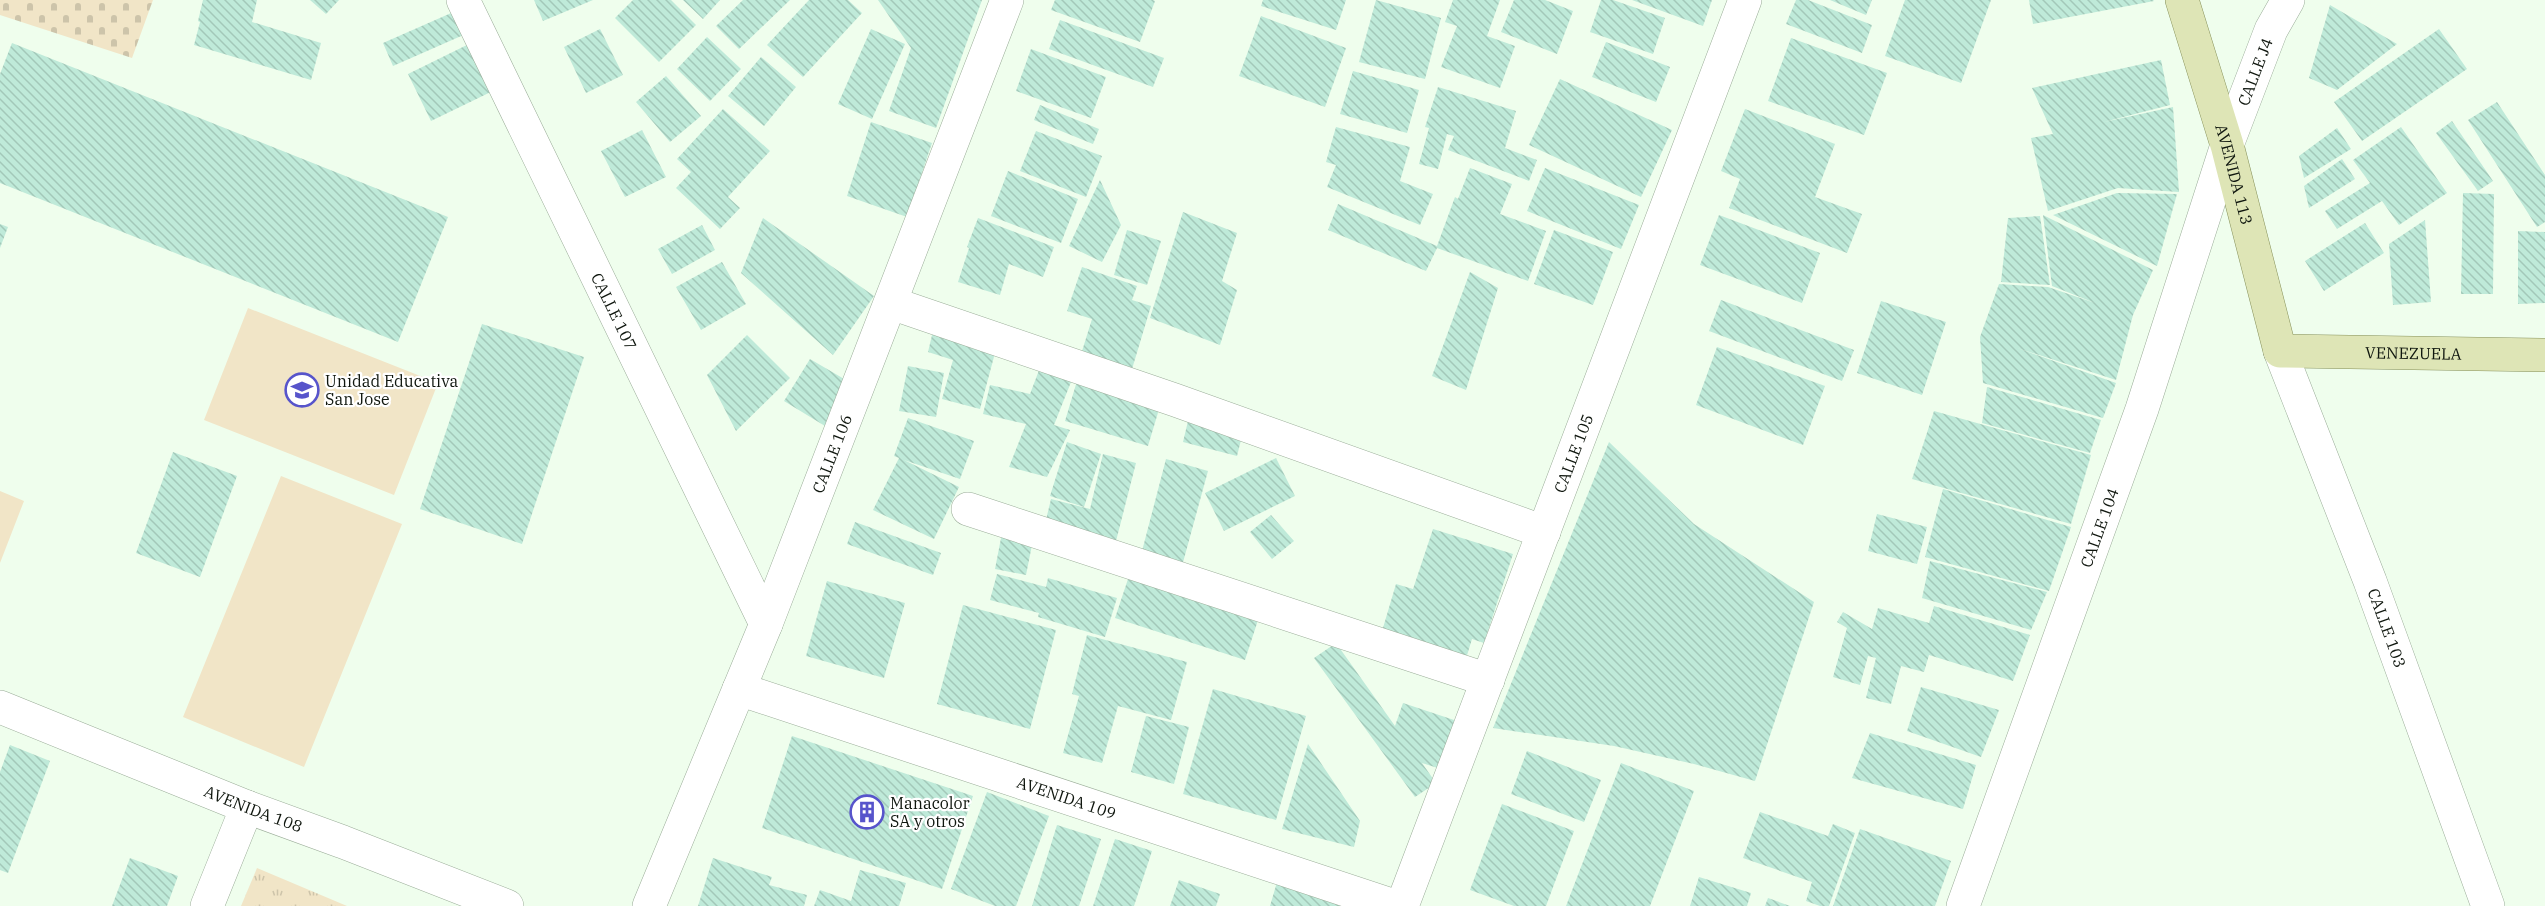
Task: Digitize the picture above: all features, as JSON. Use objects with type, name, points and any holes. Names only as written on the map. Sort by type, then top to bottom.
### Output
[{"type":"main road","name":"AVENIDA 113","points":[[2182,0],[2227,145],[2280,351]]},
{"type":"main road","name":"VENEZUELA","points":[[2280,351],[2545,355]]},
{"type":"street","name":"CALLE 107","points":[[463,0],[766,624]]},
{"type":"street","name":"CALLE 106","points":[[648,906],[766,624],[1007,0]]},
{"type":"street","name":"CALLE 105","points":[[1402,906],[1745,0]]},
{"type":"street","name":"CALLE J4","points":[[2227,145],[2271,30],[2288,0]]},
{"type":"street","name":"CALLE 104","points":[[1963,906],[2142,409],[2227,145]]},
{"type":"street","points":[[891,303],[1175,400],[1544,532]]},
{"type":"street","name":"CALLE 103","points":[[2280,351],[2370,581],[2488,906]]},
{"type":"street","points":[[968,509],[1488,680]]},
{"type":"street","name":"AVENIDA 109","points":[[739,689],[1394,906]]},
{"type":"street","name":"AVENIDA 108","points":[[0,707],[247,807],[507,906]]},
{"type":"street","points":[[207,906],[247,807]]},
{"type":"green space","points":[[0,0],[153,0],[132,58],[0,15]]},
{"type":"green space","points":[[248,308],[438,383],[394,495],[204,420]]},
{"type":"green space","points":[[281,476],[402,524],[304,767],[183,717]]},
{"type":"green space","points":[[0,491],[24,501],[0,563]]},
{"type":"green space","points":[[257,868],[347,906],[241,906]]},
{"type":"building","points":[[203,0],[257,0],[252,22],[321,43],[311,80],[194,45]]},
{"type":"building","points":[[310,0],[339,0],[326,14]]},
{"type":"building","points":[[534,0],[593,0],[543,21]]},
{"type":"building","points":[[633,0],[671,0],[696,25],[659,62],[615,18]]},
{"type":"building","points":[[683,0],[720,0],[703,19]]},
{"type":"building","points":[[743,0],[790,0],[739,49],[716,26]]},
{"type":"building","points":[[809,0],[848,0],[862,13],[803,77],[767,45]]},
{"type":"building","points":[[878,0],[982,0],[936,128],[889,111],[911,48]]},
{"type":"building","points":[[1055,0],[1155,1],[1140,42],[1051,10]]},
{"type":"building","points":[[1263,0],[1346,0],[1336,30],[1261,6]]},
{"type":"building","points":[[1376,0],[1441,18],[1425,79],[1359,62]]},
{"type":"building","points":[[1453,0],[1500,0],[1487,36],[1515,46],[1500,88],[1441,67],[1457,26],[1445,22]]},
{"type":"building","points":[[1514,0],[1545,0],[1573,11],[1557,54],[1501,32]]},
{"type":"building","points":[[1601,0],[1613,0],[1665,18],[1653,54],[1590,32]]},
{"type":"building","points":[[1632,0],[1712,0],[1703,26]]},
{"type":"building","points":[[1796,0],[1808,0],[1872,25],[1862,53],[1786,24]]},
{"type":"building","points":[[1830,0],[1872,0],[1866,15]]},
{"type":"building","points":[[1905,0],[1991,0],[1961,83],[1885,56]]},
{"type":"building","points":[[2029,0],[2153,0],[2154,1],[2033,24]]},
{"type":"building","points":[[2330,5],[2397,44],[2337,90],[2309,78]]},
{"type":"building","points":[[458,10],[468,33],[393,66],[383,43]]},
{"type":"building","points":[[1261,16],[1346,48],[1325,107],[1239,76]]},
{"type":"building","points":[[1060,20],[1164,58],[1153,87],[1049,49]]},
{"type":"building","points":[[600,29],[623,75],[586,93],[564,47]]},
{"type":"building","points":[[871,29],[905,44],[872,119],[838,104]]},
{"type":"building","points":[[2439,29],[2467,69],[2362,141],[2334,102]]},
{"type":"building","points":[[707,37],[741,69],[710,101],[677,69]]},
{"type":"building","points":[[1791,38],[1887,73],[1864,135],[1768,101]]},
{"type":"building","points":[[475,41],[499,88],[431,121],[408,74]]},
{"type":"building","points":[[1606,42],[1670,67],[1656,102],[1592,77]]},
{"type":"building","points":[[12,43],[448,217],[398,342],[0,183],[0,74]]},
{"type":"building","points":[[1031,49],[1106,77],[1091,118],[1016,91]]},
{"type":"building","points":[[761,57],[796,87],[764,126],[728,96]]},
{"type":"building","points":[[2161,60],[2170,105],[2104,122],[2173,107],[2179,192],[2118,188],[2048,211],[2031,138],[2053,134],[2032,88]]},
{"type":"building","points":[[1353,71],[1419,90],[1407,133],[1340,114]]},
{"type":"building","points":[[666,76],[701,116],[670,142],[636,102]]},
{"type":"building","points":[[1560,79],[1672,130],[1641,197],[1529,145]]},
{"type":"building","points":[[1438,87],[1516,111],[1505,148],[1537,160],[1529,181],[1448,150],[1454,136],[1447,134],[1438,169],[1419,164],[1429,128],[1425,127]]},
{"type":"building","points":[[2497,102],[2545,175],[2545,222],[2537,227],[2468,120]]},
{"type":"building","points":[[1040,105],[1099,129],[1093,144],[1034,120]]},
{"type":"building","points":[[723,109],[770,151],[728,197],[740,208],[720,229],[676,188],[691,172],[677,159]]},
{"type":"building","points":[[1745,109],[1835,144],[1815,197],[1862,214],[1847,253],[1729,208],[1740,179],[1721,171]]},
{"type":"building","points":[[2452,121],[2493,181],[2478,191],[2436,133]]},
{"type":"building","points":[[871,122],[932,143],[907,217],[847,196]]},
{"type":"building","points":[[1336,127],[1410,147],[1400,181],[1433,194],[1420,225],[1327,187],[1336,165],[1326,162]]},
{"type":"building","points":[[2401,127],[2447,193],[2399,225],[2382,201],[2337,229],[2325,211],[2370,183],[2353,160]]},
{"type":"building","points":[[2337,128],[2351,149],[2304,178],[2299,156]]},
{"type":"building","points":[[642,130],[666,177],[625,197],[601,151]]},
{"type":"building","points":[[1036,131],[1102,156],[1086,197],[1020,171]]},
{"type":"building","points":[[2342,159],[2355,179],[2309,208],[2304,186]]},
{"type":"building","points":[[1470,168],[1512,184],[1500,214],[1546,231],[1528,281],[1437,248],[1426,271],[1328,230],[1338,204],[1437,246],[1455,197],[1458,199]]},
{"type":"building","points":[[1545,168],[1639,205],[1621,249],[1527,211]]},
{"type":"building","points":[[1008,171],[1078,199],[1061,243],[991,216]]},
{"type":"building","points":[[1100,180],[1121,225],[1102,262],[1069,246]]},
{"type":"building","points":[[2117,193],[2177,194],[2157,266],[2053,215]]},
{"type":"building","points":[[2463,193],[2494,194],[2493,294],[2461,294]]},
{"type":"building","points":[[1183,212],[1237,233],[1222,281],[1237,290],[1220,345],[1150,318]]},
{"type":"building","points":[[1719,215],[1820,253],[1802,303],[1700,265]]},
{"type":"building","points":[[2043,215],[2153,270],[2133,315],[2116,380],[2017,348],[2116,383],[2103,418],[1983,383],[1980,337],[1999,284],[2048,287],[2095,303],[2052,286]]},
{"type":"building","points":[[2040,216],[2050,285],[2001,282],[2008,218]]},
{"type":"building","points":[[763,218],[874,296],[833,355],[741,273]]},
{"type":"building","points":[[978,218],[1054,247],[1043,277],[1009,264],[1000,295],[958,282],[969,248],[967,247]]},
{"type":"building","points":[[2425,220],[2431,302],[2393,305],[2389,244]]},
{"type":"building","points":[[2365,223],[2384,253],[2324,291],[2305,261]]},
{"type":"building","points":[[0,224],[8,227],[0,248]]},
{"type":"building","points":[[702,225],[715,250],[672,274],[658,249]]},
{"type":"building","points":[[1127,230],[1161,241],[1147,285],[1114,275]]},
{"type":"building","points":[[1554,230],[1613,252],[1593,305],[1534,284]]},
{"type":"building","points":[[2518,231],[2545,232],[2545,303],[2518,304]]},
{"type":"building","points":[[722,262],[746,304],[701,330],[676,287]]},
{"type":"building","points":[[1082,267],[1137,286],[1132,300],[1151,306],[1129,379],[1078,364],[1092,319],[1067,311]]},
{"type":"building","points":[[1470,272],[1498,288],[1466,390],[1432,376]]},
{"type":"building","points":[[1721,300],[1854,350],[1842,381],[1709,331]]},
{"type":"building","points":[[1881,301],[1946,322],[1922,395],[1857,373]]},
{"type":"building","points":[[482,324],[584,357],[522,544],[420,509]]},
{"type":"building","points":[[933,331],[995,353],[980,409],[942,399],[953,360],[928,352]]},
{"type":"building","points":[[747,335],[790,378],[736,431],[707,375]]},
{"type":"building","points":[[1717,347],[1825,386],[1803,445],[1696,405]]},
{"type":"building","points":[[810,359],[851,383],[825,426],[784,401]]},
{"type":"building","points":[[1041,365],[1073,377],[1054,425],[1070,430],[1047,477],[1009,467],[1026,424],[983,414],[990,385],[1030,394]]},
{"type":"building","points":[[908,366],[944,373],[936,417],[899,411]]},
{"type":"building","points":[[1077,381],[1160,406],[1148,446],[1065,421]]},
{"type":"building","points":[[1987,387],[2101,420],[2090,453],[1982,423]]},
{"type":"building","points":[[1934,411],[2091,455],[2071,524],[1912,479]]},
{"type":"building","points":[[908,418],[974,441],[960,479],[904,460],[959,487],[934,539],[873,510],[899,458],[894,456]]},
{"type":"building","points":[[1188,421],[1242,436],[1237,456],[1183,442]]},
{"type":"building","points":[[1067,442],[1101,454],[1084,507],[1050,496]]},
{"type":"building","points":[[1609,442],[1694,524],[1814,602],[1755,781],[1694,764],[1614,746],[1493,728]]},
{"type":"building","points":[[173,452],[237,476],[200,577],[136,553]]},
{"type":"building","points":[[1103,454],[1136,463],[1115,545],[1045,524],[1051,499],[1090,509]]},
{"type":"building","points":[[1276,458],[1295,496],[1224,531],[1205,493]]},
{"type":"building","points":[[1166,459],[1208,471],[1182,566],[1141,555]]},
{"type":"building","points":[[1943,489],[2071,527],[2049,591],[1925,557]]},
{"type":"building","points":[[1877,514],[1927,527],[1917,564],[1868,551]]},
{"type":"building","points":[[1271,515],[1294,541],[1272,559],[1250,532]]},
{"type":"building","points":[[855,522],[941,553],[933,575],[847,544]]},
{"type":"building","points":[[1433,529],[1513,554],[1484,643],[1472,639],[1464,665],[1380,638],[1396,584],[1413,589]]},
{"type":"building","points":[[1002,533],[1033,540],[1026,575],[995,569]]},
{"type":"building","points":[[1930,561],[2047,592],[2031,630],[1922,598]]},
{"type":"building","points":[[1130,573],[1260,614],[1245,660],[1115,618]]},
{"type":"building","points":[[997,574],[1046,587],[1048,578],[1117,598],[1105,637],[1038,617],[1039,613],[990,600]]},
{"type":"building","points":[[827,581],[905,603],[884,678],[806,656]]},
{"type":"building","points":[[963,605],[1056,630],[1030,729],[937,704]]},
{"type":"building","points":[[1934,606],[2030,635],[2013,681],[1929,655],[1924,672],[1901,666],[1891,704],[1866,698],[1876,658],[1868,656],[1860,685],[1833,677],[1847,628],[1837,622],[1843,612],[1872,629],[1878,608],[1929,623]]},
{"type":"building","points":[[1087,635],[1187,662],[1171,720],[1118,706],[1102,763],[1063,753],[1079,696],[1072,694]]},
{"type":"building","points":[[1336,643],[1395,726],[1403,703],[1460,722],[1444,770],[1422,763],[1436,783],[1415,797],[1314,658]]},
{"type":"building","points":[[1921,687],[1999,710],[1981,757],[1907,731]]},
{"type":"building","points":[[1213,689],[1306,716],[1276,820],[1183,794]]},
{"type":"building","points":[[1146,716],[1189,727],[1174,784],[1131,772]]},
{"type":"building","points":[[1870,733],[1976,765],[1963,809],[1852,778]]},
{"type":"building","name":"Manacolor SA y otros","points":[[792,736],[973,796],[942,889],[762,828]]},
{"type":"building","points":[[1308,744],[1360,821],[1354,847],[1282,829]]},
{"type":"building","points":[[10,745],[50,761],[8,873],[0,870],[0,772]]},
{"type":"building","points":[[1527,751],[1601,780],[1584,822],[1511,794]]},
{"type":"building","points":[[1621,763],[1694,791],[1650,906],[1566,906]]},
{"type":"building","points":[[987,792],[1049,816],[1016,906],[995,906],[951,889]]},
{"type":"building","points":[[1502,804],[1574,831],[1546,906],[1514,906],[1470,890]]},
{"type":"building","points":[[1760,812],[1828,836],[1833,824],[1855,833],[1829,906],[1820,906],[1806,901],[1812,882],[1743,858]]},
{"type":"building","points":[[1057,825],[1101,839],[1079,906],[1032,906]]},
{"type":"building","points":[[1860,829],[1951,861],[1935,906],[1833,906]]},
{"type":"building","points":[[1115,839],[1152,851],[1134,906],[1093,906]]},
{"type":"building","points":[[130,858],[178,876],[167,906],[112,906]]},
{"type":"building","points":[[713,858],[772,877],[769,885],[807,895],[804,906],[698,906]]},
{"type":"building","points":[[860,870],[906,883],[899,906],[814,906],[820,890],[851,901]]},
{"type":"building","points":[[1280,872],[1350,906],[1270,906]]},
{"type":"building","points":[[1699,877],[1751,893],[1747,906],[1690,906]]},
{"type":"building","points":[[1179,880],[1220,894],[1216,906],[1170,906]]},
{"type":"building","points":[[1768,898],[1790,906],[1765,906]]},
{"type":"place","name":"Unidad Educativa San Jose","points":[[302,390]]},
{"type":"place","name":"Manacolor SA y otros","points":[[867,812]]}]
